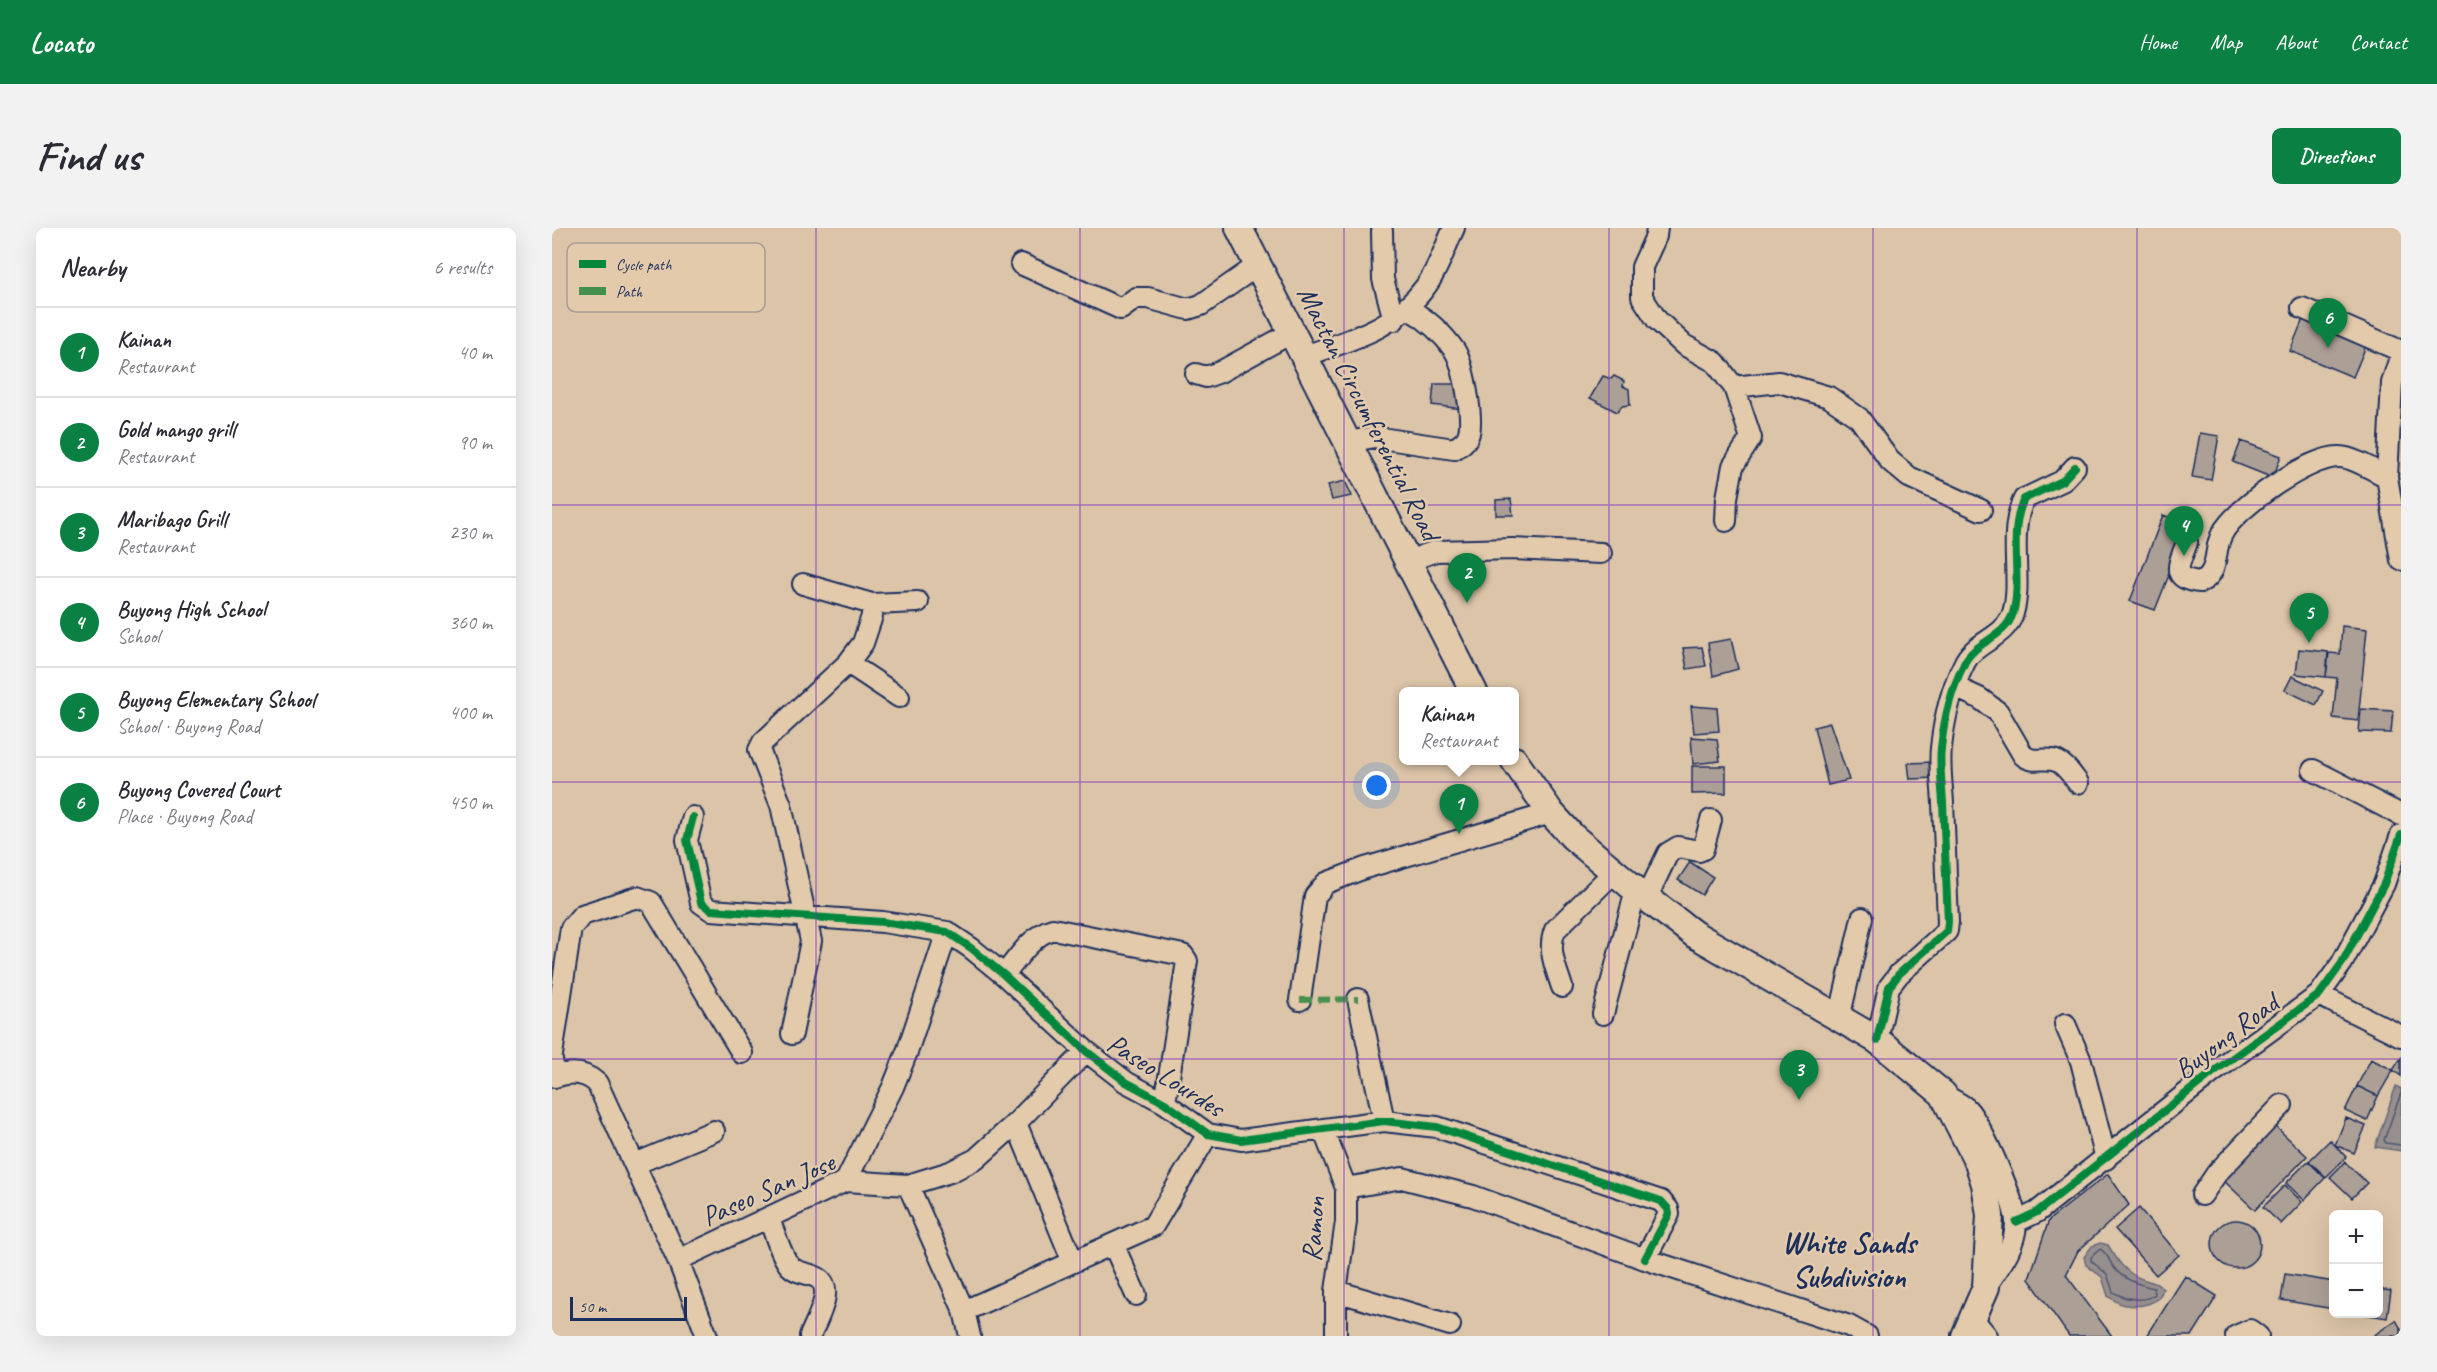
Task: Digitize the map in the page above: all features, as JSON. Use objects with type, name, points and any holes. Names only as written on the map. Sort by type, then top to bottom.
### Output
[{"type":"main road","name":"Mactan Circumferential Road","points":[[1239,228],[1471,687]]},
{"type":"main road","points":[[1517,765],[1551,813],[1573,837],[1641,894],[1694,934],[1877,1040],[1943,1094],[1969,1143],[1985,1184],[1990,1215],[1986,1287],[1975,1330]]},
{"type":"street","points":[[1305,356],[1369,332],[1401,314],[1427,284],[1454,228]]},
{"type":"street","points":[[1657,228],[1656,236],[1642,267],[1642,297],[1657,320],[1684,345],[1715,362],[1734,387],[1751,438],[1733,466],[1727,498],[1726,521]]},
{"type":"street","points":[[1349,442],[1374,437],[1454,449],[1464,442],[1469,432],[1463,368],[1455,352],[1429,321],[1401,314],[1383,279],[1382,231]]},
{"type":"street","points":[[1021,264],[1121,309],[1136,298],[1148,298],[1188,309],[1201,305],[1257,265]]},
{"type":"street","points":[[2302,308],[2401,352],[2392,383],[2387,477],[2401,560]]},
{"type":"street","points":[[1196,374],[1206,377],[1220,372],[1293,332]]},
{"type":"street","points":[[1734,387],[1779,382],[1829,397],[1858,418],[1890,461],[1909,477],[1981,510]]},
{"type":"street","points":[[2187,542],[2178,568],[2179,574],[2187,581],[2200,582],[2211,574],[2222,534],[2247,505],[2311,465],[2332,457],[2342,457],[2387,477]]},
{"type":"street","points":[[1877,1040],[1889,987],[1899,974],[1947,931],[1940,750],[1949,701],[1964,663],[1972,652],[2002,631],[2012,615],[2015,602],[2014,560],[2019,514],[2024,500],[2062,481],[2075,467]]},
{"type":"street","points":[[1408,561],[1436,551],[1514,549],[1601,553]]},
{"type":"street","points":[[802,584],[872,604],[918,602]]},
{"type":"street","points":[[792,1034],[811,941],[781,805],[759,750],[763,742],[848,663],[863,643],[872,616],[872,604]]},
{"type":"street","points":[[848,663],[899,697]]},
{"type":"street","points":[[1955,687],[1979,698],[1998,712],[2023,755],[2028,759],[2054,759],[2066,768],[2078,783]]},
{"type":"street","points":[[2313,770],[2401,815]]},
{"type":"street","points":[[1300,999],[1315,896],[1326,883],[1365,868],[1551,813]]},
{"type":"street","name":"Paseo Lourdes","points":[[693,818],[687,840],[701,903],[705,908],[884,922],[947,932],[1004,975],[1086,1051],[1126,1082],[1166,1103],[1208,1134],[1241,1140],[1384,1121],[1437,1127],[1660,1201],[1668,1209],[1669,1214],[1644,1259]]},
{"type":"street","points":[[1603,1014],[1641,894],[1668,853],[1678,847],[1698,851],[1703,849],[1711,820]]},
{"type":"street","name":"Buyong Road","points":[[2016,1222],[2037,1212],[2212,1073],[2319,995],[2342,963],[2384,884],[2401,835]]},
{"type":"street","points":[[1562,987],[1551,951],[1551,940],[1555,930],[1614,872]]},
{"type":"street","points":[[552,1055],[571,928],[582,915],[637,897],[651,902],[742,1053]]},
{"type":"street","points":[[1839,1019],[1862,918]]},
{"type":"street","points":[[1004,975],[1038,937],[1045,931],[1053,929],[1183,955],[1187,961],[1166,1103]]},
{"type":"street","points":[[846,1181],[893,1087],[947,932]]},
{"type":"street","points":[[2319,995],[2401,1036]]},
{"type":"street","points":[[1358,999],[1384,1121]]},
{"type":"street","points":[[2065,1024],[2081,1061],[2106,1159]]},
{"type":"street","name":"Paseo San Jose","points":[[678,1260],[846,1181],[908,1185],[950,1172],[976,1159],[1016,1123],[1086,1051]]},
{"type":"street","points":[[553,1073],[568,1072],[590,1076],[597,1083],[678,1260],[707,1336]]},
{"type":"street","points":[[1943,1094],[1966,1108],[1982,1131],[2002,1179],[2016,1222],[2009,1251],[1986,1287]]},
{"type":"street","points":[[2202,1196],[2217,1173],[2282,1105]]},
{"type":"street","points":[[1016,1123],[1073,1262]]},
{"type":"street","name":"Ramon","points":[[1323,1129],[1346,1188],[1346,1222],[1336,1291],[1336,1336]]},
{"type":"street","points":[[635,1164],[714,1131]]},
{"type":"street","points":[[964,1311],[1153,1226],[1208,1134]]},
{"type":"street","points":[[1346,1188],[1402,1178],[1473,1196],[1644,1259],[1849,1326],[1867,1336]]},
{"type":"street","points":[[908,1185],[964,1311],[970,1336]]},
{"type":"street","points":[[769,1219],[789,1266],[819,1278],[825,1285],[826,1295],[810,1336]]},
{"type":"street","points":[[1113,1244],[1136,1295]]},
{"type":"street","points":[[1336,1291],[1450,1325]]},
{"type":"street","points":[[2236,1336],[2250,1330],[2258,1336]]},
{"type":"water","points":[[2396,1086],[2401,1089],[2401,1151],[2375,1147]]},
{"type":"water","points":[[2100,1243],[2108,1245],[2126,1270],[2163,1289],[2158,1299],[2148,1304],[2131,1306],[2121,1304],[2108,1296],[2102,1277],[2086,1265],[2084,1257],[2092,1246]]},
{"type":"building","points":[[2303,319],[2366,346],[2353,377],[2290,351]]},
{"type":"building","points":[[1603,376],[1611,379],[1614,376],[1624,381],[1623,386],[1629,389],[1630,405],[1622,406],[1617,412],[1590,398]]},
{"type":"building","points":[[1434,384],[1460,384],[1462,409],[1432,405]]},
{"type":"building","points":[[2200,433],[2219,436],[2211,480],[2192,477]]},
{"type":"building","points":[[2241,441],[2281,456],[2273,478],[2233,462]]},
{"type":"building","points":[[1345,481],[1352,496],[1332,500],[1328,485]]},
{"type":"building","points":[[1511,499],[1513,515],[1496,515],[1496,500]]},
{"type":"building","points":[[2163,515],[2189,525],[2155,610],[2130,601]]},
{"type":"building","points":[[2342,626],[2367,629],[2358,721],[2333,718],[2337,678],[2326,677],[2329,653],[2340,654]]},
{"type":"building","points":[[1731,639],[1738,669],[1713,676],[1708,643]]},
{"type":"building","points":[[1702,647],[1706,666],[1687,669],[1683,648]]},
{"type":"building","points":[[2299,649],[2328,652],[2326,677],[2296,674]]},
{"type":"building","points":[[2292,676],[2323,691],[2316,705],[2285,690]]},
{"type":"building","points":[[1691,706],[1717,708],[1719,731],[1694,733]]},
{"type":"building","points":[[2361,709],[2393,711],[2391,733],[2359,732]]},
{"type":"building","points":[[1830,723],[1849,780],[1828,785],[1814,727]]},
{"type":"building","points":[[1691,737],[1717,739],[1720,761],[1693,764]]},
{"type":"building","points":[[1935,762],[1937,778],[1910,779],[1908,763]]},
{"type":"building","points":[[1692,766],[1726,766],[1726,793],[1692,794]]},
{"type":"building","points":[[1690,862],[1713,877],[1702,895],[1678,880]]},
{"type":"building","points":[[2401,1058],[2401,1076],[2393,1070]]},
{"type":"building","points":[[2371,1059],[2393,1070],[2378,1096],[2357,1086]]},
{"type":"building","points":[[2357,1086],[2378,1096],[2367,1121],[2345,1111]]},
{"type":"building","points":[[2346,1118],[2366,1126],[2354,1153],[2335,1145]]},
{"type":"building","points":[[2275,1126],[2307,1156],[2255,1210],[2223,1180]]},
{"type":"building","points":[[2330,1140],[2346,1157],[2326,1177],[2309,1161]]},
{"type":"building","points":[[2308,1161],[2325,1178],[2304,1200],[2286,1183]]},
{"type":"building","points":[[2345,1162],[2367,1183],[2352,1198],[2330,1177]]},
{"type":"building","points":[[2108,1174],[2129,1205],[2078,1251],[2066,1275],[2112,1336],[2069,1336],[2029,1279],[2049,1220]]},
{"type":"building","points":[[2285,1185],[2302,1202],[2281,1224],[2263,1207]]},
{"type":"building","points":[[2139,1208],[2179,1255],[2156,1275],[2115,1229]]},
{"type":"building","points":[[2231,1220],[2241,1220],[2253,1227],[2260,1239],[2260,1249],[2253,1261],[2241,1268],[2231,1268],[2216,1257],[2212,1249],[2212,1239],[2223,1224]]},
{"type":"building","points":[[2285,1274],[2329,1281],[2329,1308],[2281,1300]]},
{"type":"building","points":[[2185,1276],[2217,1296],[2192,1336],[2147,1336]]},
{"type":"building","points":[[2383,1290],[2391,1291],[2387,1318],[2383,1317]]},
{"type":"building","points":[[2396,1320],[2401,1329],[2401,1336],[2373,1336]]},
{"type":"marked path","points":[[1300,1000],[1358,999]]},
{"type":"cycle path","points":[[1877,1040],[1889,987],[1899,974],[1947,931],[1940,755],[1946,716],[1955,684],[1969,656],[2003,629],[2013,613],[2017,586],[2017,527],[2024,499],[2062,481],[2075,467]]},
{"type":"cycle path","points":[[693,817],[687,840],[701,903],[711,910],[883,922],[947,932],[1004,975],[1086,1051],[1126,1082],[1165,1103],[1208,1134],[1241,1140],[1384,1121],[1437,1127],[1661,1201],[1669,1214],[1645,1259]]},
{"type":"cycle path","points":[[2016,1222],[2037,1212],[2212,1073],[2319,995],[2342,963],[2384,884],[2401,835]]},
{"type":"place","name":"Buyong Covered Court","points":[[2328,348]]},
{"type":"place","name":"Buyong High School","points":[[2184,556]]},
{"type":"place","name":"Gold mango grill","points":[[1467,603]]},
{"type":"place","name":"Buyong Elementary School","points":[[2309,643]]},
{"type":"place","name":"Kainan","points":[[1459,834]]},
{"type":"place","name":"Maribago Grill","points":[[1799,1100]]},
{"type":"district","name":"White Sands Subdivision","points":[[1849,1260]]}]
